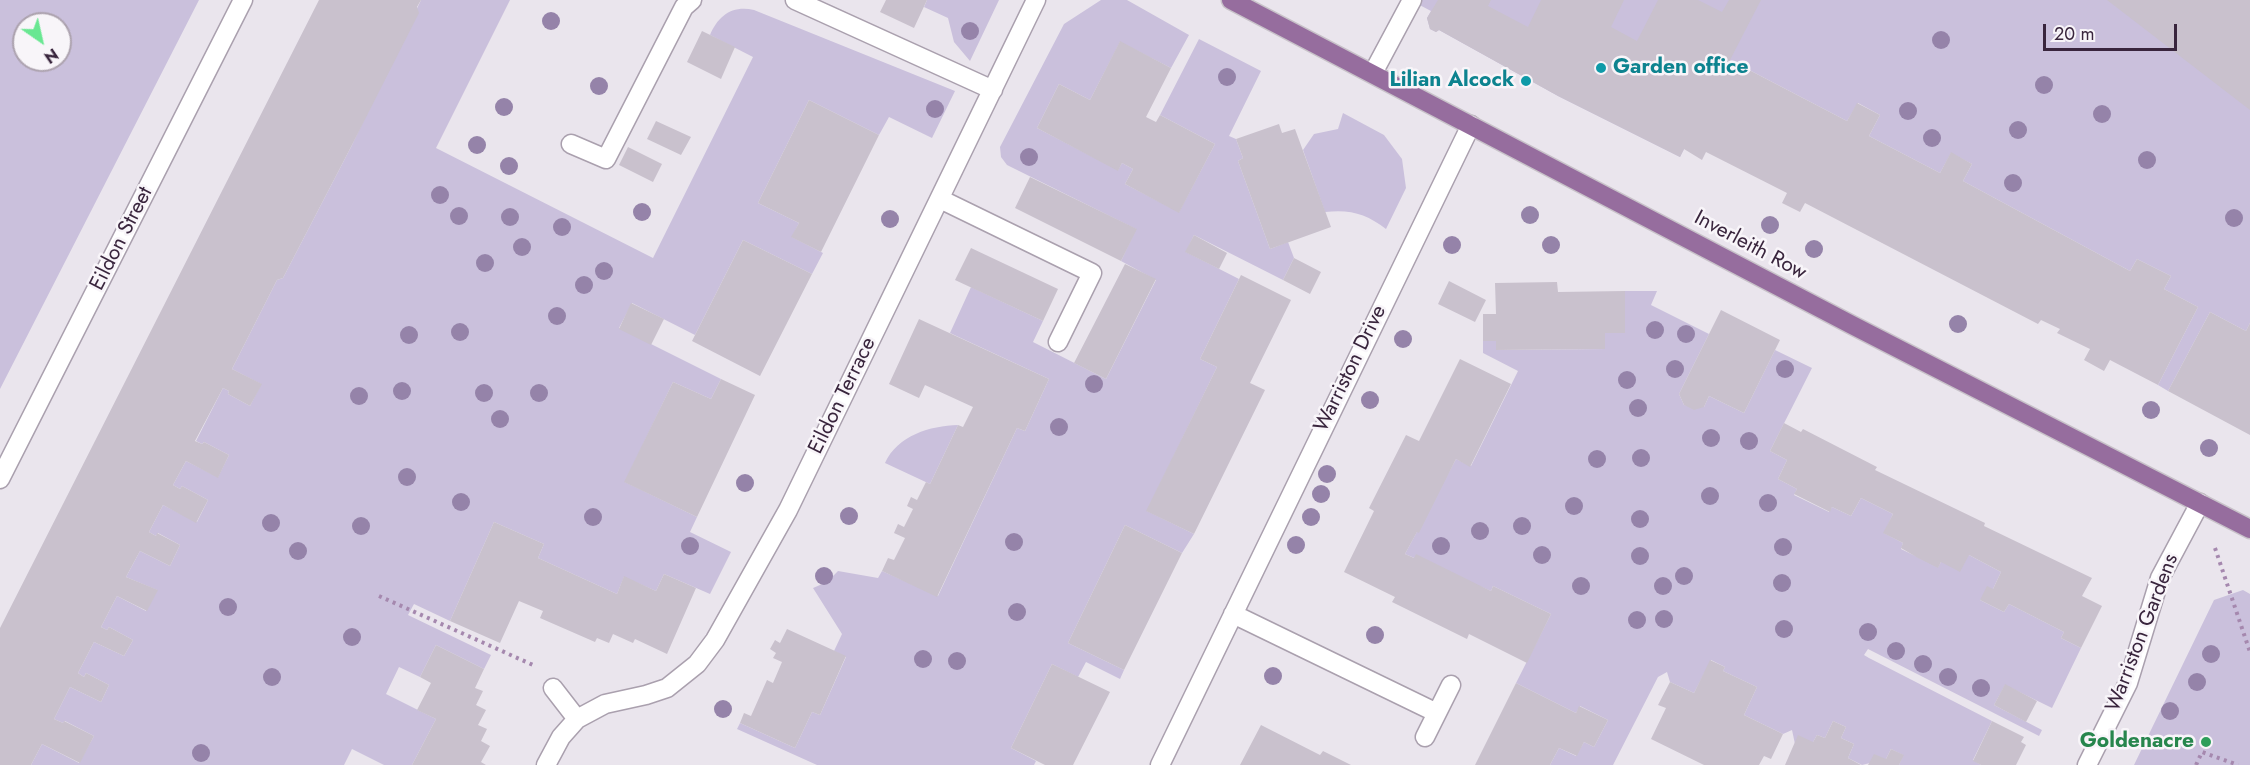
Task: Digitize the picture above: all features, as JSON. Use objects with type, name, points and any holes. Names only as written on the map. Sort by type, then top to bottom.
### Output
[{"type":"main road","name":"Inverleith Row","points":[[1231,0],[1852,325],[2250,529]]},
{"type":"street","name":"Eildon Street","points":[[0,479],[243,0]]},
{"type":"street","points":[[571,144],[606,159],[684,7],[692,0]]},
{"type":"street","points":[[795,0],[993,90]]},
{"type":"street","name":"Eildon Terrace","points":[[546,765],[561,737],[577,719],[605,704],[667,688],[696,664],[715,640],[788,510],[1036,0]]},
{"type":"street","points":[[1372,73],[1412,0]]},
{"type":"street","name":"Warriston Drive","points":[[1160,765],[1471,125]]},
{"type":"street","points":[[940,199],[1092,273],[1058,342]]},
{"type":"street","name":"Warriston Gardens","points":[[2087,765],[2128,683],[2160,578],[2200,503]]},
{"type":"street","points":[[1233,615],[1437,713]]},
{"type":"street","points":[[1425,737],[1451,685]]},
{"type":"street","points":[[553,688],[577,719]]},
{"type":"path","points":[[2200,503],[2250,652]]},
{"type":"path","points":[[379,596],[529,662],[538,669]]},
{"type":"path","points":[[2196,765],[2202,752],[2238,765]]},
{"type":"shaded area","points":[[0,0],[199,0],[0,389]]},
{"type":"shaded area","points":[[421,0],[510,0],[436,148],[653,258],[753,57],[710,35],[717,22],[727,14],[739,9],[754,10],[955,91],[932,138],[889,117],[879,135],[809,100],[758,203],[799,223],[792,237],[823,253],[812,274],[743,240],[695,335],[632,303],[619,328],[721,379],[711,399],[673,382],[625,482],[697,517],[690,532],[731,552],[710,594],[664,574],[656,591],[624,577],[617,594],[538,558],[544,544],[494,522],[450,621],[414,604],[408,615],[491,655],[484,669],[436,645],[420,677],[399,667],[386,694],[436,719],[412,765],[384,765],[352,749],[344,765],[31,765],[42,744],[79,763],[94,736],[65,721],[63,723],[54,719],[70,687],[101,702],[109,685],[86,673],[84,677],[78,673],[94,642],[124,656],[133,640],[109,627],[107,630],[101,627],[117,596],[146,611],[157,590],[126,577],[140,551],[170,566],[180,545],[158,533],[156,536],[149,532],[163,505],[197,522],[208,500],[182,486],[180,489],[173,485],[186,461],[218,477],[229,455],[204,442],[202,444],[196,441],[223,388],[229,391],[228,394],[250,406],[261,384],[232,369],[277,280],[283,278],[351,147]]},
{"type":"shaded area","points":[[927,0],[999,0],[970,61],[954,42],[948,18],[924,7]]},
{"type":"shaded area","points":[[1101,0],[1127,0],[1189,35],[1171,68],[1120,42],[1090,100],[1059,84],[1037,128],[1118,170],[1122,163],[1133,169],[1125,184],[1179,212],[1215,144],[1160,115],[1199,39],[1261,71],[1229,136],[1236,139],[1243,158],[1238,161],[1270,249],[1288,242],[1294,258],[1283,280],[1194,235],[1186,252],[1239,279],[1200,359],[1217,367],[1147,511],[1194,534],[1182,553],[1125,525],[1068,643],[1124,670],[1120,679],[1086,662],[1078,677],[1052,664],[1011,748],[1036,761],[1034,765],[817,765],[737,729],[740,723],[795,748],[812,712],[820,715],[846,657],[834,651],[842,634],[813,588],[827,582],[838,571],[878,578],[882,571],[938,596],[1017,428],[1025,431],[1049,379],[950,333],[971,287],[1043,321],[1033,342],[1106,379],[1156,280],[1121,261],[1136,229],[1007,165],[1001,157],[1000,147],[1064,24]]},
{"type":"shaded area","points":[[1410,0],[2250,0],[2250,323],[2246,331],[2210,312],[2168,391],[2158,385],[2198,307],[2164,289],[2171,276],[2137,259],[2130,271],[1963,181],[1972,164],[1951,153],[1940,173],[1869,136],[1880,115],[1858,103],[1847,121],[1730,60],[1680,157],[1558,96],[1439,30],[1436,32],[1430,29],[1427,18],[1431,11]]},
{"type":"shaded area","points":[[1343,113],[1384,135],[1402,159],[1406,188],[1386,229],[1358,214],[1342,211],[1325,212],[1303,150],[1314,134],[1338,129]]},
{"type":"shaded area","points":[[1625,291],[1657,291],[1651,305],[1709,334],[1679,394],[1684,405],[1704,407],[1709,396],[1744,413],[1775,350],[1812,368],[1770,451],[1787,460],[1778,479],[1797,489],[1794,495],[1829,512],[1832,507],[1851,516],[1861,498],[1893,514],[1884,533],[1903,543],[1901,549],[1938,567],[1941,562],[1969,555],[2001,572],[1993,589],[1980,600],[2004,612],[2009,604],[2064,632],[2061,638],[2081,648],[2052,708],[2005,685],[1994,705],[2042,730],[2039,736],[1868,649],[1864,655],[1869,658],[1992,721],[1973,760],[1981,765],[1899,765],[1903,755],[1891,749],[1886,759],[1862,765],[1848,758],[1854,744],[1841,738],[1846,727],[1833,721],[1825,738],[1817,735],[1813,742],[1795,744],[1792,730],[1783,734],[1744,715],[1757,687],[1723,671],[1725,667],[1711,660],[1694,693],[1670,682],[1667,672],[1658,677],[1613,765],[1550,765],[1559,748],[1576,756],[1584,742],[1594,747],[1608,720],[1580,706],[1576,713],[1516,683],[1551,614],[1493,586],[1491,591],[1405,554],[1456,459],[1471,466],[1518,371],[1483,353],[1483,341],[1496,341],[1497,350],[1605,349],[1605,333],[1625,333]]},
{"type":"shaded area","points":[[958,425],[930,484],[885,463],[898,445],[906,439],[937,427]]},
{"type":"shaded area","points":[[2243,590],[2250,594],[2250,765],[2134,765],[2214,600]]},
{"type":"building","points":[[319,0],[421,0],[417,7],[419,13],[351,147],[283,278],[277,280],[232,369],[262,384],[250,406],[228,394],[229,391],[223,388],[195,441],[202,444],[204,442],[229,455],[218,478],[186,461],[173,485],[180,489],[182,486],[208,500],[196,523],[163,505],[149,532],[156,536],[157,533],[180,545],[170,566],[140,551],[126,577],[158,590],[147,611],[117,596],[101,627],[107,630],[109,627],[133,640],[124,656],[94,642],[78,673],[84,677],[86,673],[109,685],[101,702],[70,687],[54,719],[63,723],[64,721],[94,736],[80,763],[42,744],[31,765],[0,765],[0,628]]},
{"type":"building","points":[[886,0],[927,0],[914,28],[880,12]]},
{"type":"building","points":[[1438,0],[1491,0],[1488,6],[1528,27],[1541,0],[1624,0],[1611,27],[1637,41],[1658,0],[1698,0],[1722,12],[1729,0],[1761,0],[1730,60],[1847,121],[1857,103],[1880,115],[1869,136],[1940,173],[1951,152],[1972,164],[1963,181],[2130,271],[2137,259],[2171,276],[2164,289],[2198,307],[2158,385],[2110,360],[2104,371],[2084,360],[2090,349],[2057,333],[2060,329],[2041,320],[2038,324],[1805,203],[1800,212],[1782,203],[1787,193],[1706,152],[1702,160],[1684,149],[1680,157],[1558,96],[1439,30],[1436,32],[1430,29],[1427,18]]},
{"type":"building","points":[[2107,0],[2250,0],[2250,110]]},
{"type":"building","points":[[702,31],[735,47],[721,79],[687,62]]},
{"type":"building","points":[[1120,41],[1171,68],[1146,117],[1156,122],[1160,115],[1215,144],[1179,213],[1125,184],[1133,169],[1122,163],[1118,171],[1037,128],[1059,84],[1090,100]]},
{"type":"building","points":[[809,100],[879,135],[821,252],[791,237],[799,223],[758,203]]},
{"type":"building","points":[[656,121],[691,137],[681,155],[647,139]]},
{"type":"building","points":[[1279,124],[1282,133],[1295,129],[1331,227],[1270,249],[1238,161],[1243,158],[1236,139]]},
{"type":"building","points":[[628,147],[662,164],[653,182],[619,165]]},
{"type":"building","points":[[1030,177],[1137,229],[1121,261],[1015,208]]},
{"type":"building","points":[[1194,235],[1227,253],[1219,269],[1185,252]]},
{"type":"building","points":[[743,240],[812,274],[760,376],[692,341]]},
{"type":"building","points":[[971,248],[1058,289],[1043,321],[955,280]]},
{"type":"building","points":[[1294,258],[1321,272],[1310,294],[1283,280]]},
{"type":"building","points":[[1125,264],[1156,279],[1106,379],[1074,363]]},
{"type":"building","points":[[1241,275],[1291,300],[1250,383],[1265,390],[1194,534],[1146,511],[1217,367],[1200,359]]},
{"type":"building","points":[[1449,281],[1486,300],[1475,322],[1438,304]]},
{"type":"building","points":[[1557,282],[1558,292],[1625,291],[1625,333],[1605,333],[1605,349],[1496,350],[1496,341],[1483,341],[1483,314],[1496,314],[1495,283]]},
{"type":"building","points":[[631,303],[664,319],[651,345],[619,329]]},
{"type":"building","points":[[1721,310],[1780,340],[1744,413],[1709,396],[1704,407],[1694,410],[1684,405],[1679,394]]},
{"type":"building","points":[[2210,312],[2246,331],[2250,323],[2250,435],[2168,391]]},
{"type":"building","points":[[919,319],[1049,379],[1025,431],[1017,428],[937,597],[882,571],[888,558],[894,560],[905,538],[894,533],[898,524],[904,527],[913,509],[907,506],[911,497],[917,500],[926,482],[930,484],[958,425],[963,427],[973,407],[925,385],[919,398],[889,384]]},
{"type":"building","points":[[1460,359],[1511,384],[1470,467],[1456,459],[1419,533],[1417,532],[1405,554],[1414,558],[1416,554],[1491,591],[1493,586],[1551,614],[1527,663],[1469,634],[1467,639],[1392,602],[1395,597],[1344,572],[1374,511],[1369,508],[1406,435],[1419,441]]},
{"type":"building","points":[[721,379],[755,395],[697,517],[624,482],[673,382],[711,399]]},
{"type":"building","points":[[1784,423],[1801,432],[1803,429],[1877,467],[1875,470],[2092,578],[2082,596],[2102,606],[2081,648],[2061,638],[2064,632],[2009,604],[2004,612],[1980,600],[1987,586],[1993,589],[2001,572],[1969,555],[1960,572],[1941,562],[1938,568],[1901,548],[1903,543],[1883,533],[1893,514],[1861,498],[1851,516],[1832,507],[1830,512],[1794,494],[1797,489],[1778,479],[1787,460],[1770,451]]},
{"type":"building","points":[[494,522],[544,544],[538,558],[617,594],[624,576],[656,591],[664,574],[696,588],[667,654],[635,639],[633,643],[613,634],[609,643],[597,638],[595,642],[540,618],[543,611],[519,601],[500,643],[450,621]]},
{"type":"building","points":[[1125,525],[1182,553],[1124,670],[1068,643]]},
{"type":"building","points":[[787,629],[846,656],[820,715],[812,712],[795,748],[740,723],[744,713],[751,716],[767,680],[773,683],[782,662],[773,658],[776,653],[770,649],[775,640],[780,643]]},
{"type":"building","points":[[436,645],[484,669],[475,688],[483,691],[476,705],[486,710],[478,725],[487,729],[481,741],[490,746],[481,762],[486,765],[412,765],[436,719],[417,710],[431,683],[420,677]]},
{"type":"building","points":[[1710,660],[1725,667],[1723,671],[1757,687],[1744,715],[1783,734],[1771,759],[1764,756],[1759,765],[1704,765],[1651,739],[1666,708],[1658,705],[1670,682],[1694,693]]},
{"type":"building","points":[[1052,664],[1110,692],[1073,765],[1045,765],[1011,748]]},
{"type":"building","points":[[1516,683],[1576,713],[1579,706],[1608,720],[1594,747],[1584,742],[1577,756],[1559,748],[1550,765],[1475,765]]},
{"type":"building","points":[[2005,684],[2037,701],[2026,722],[1994,705]]},
{"type":"building","points":[[1833,721],[1846,727],[1841,738],[1854,744],[1848,758],[1861,765],[1785,765],[1798,735],[1813,742],[1817,735],[1825,738]]},
{"type":"building","points":[[1992,721],[2024,737],[2021,742],[2026,745],[2016,765],[1981,765],[1973,761]]},
{"type":"building","points":[[1261,725],[1320,755],[1323,751],[1351,765],[1240,765]]},
{"type":"building","points":[[1891,749],[1904,755],[1899,765],[1868,765],[1874,754],[1886,759]]},
{"type":"place","name":"Garden office","points":[[1601,68]]},
{"type":"place","name":"Lilian Alcock","points":[[1526,81]]},
{"type":"place","name":"Goldenacre","points":[[2206,742]]}]
